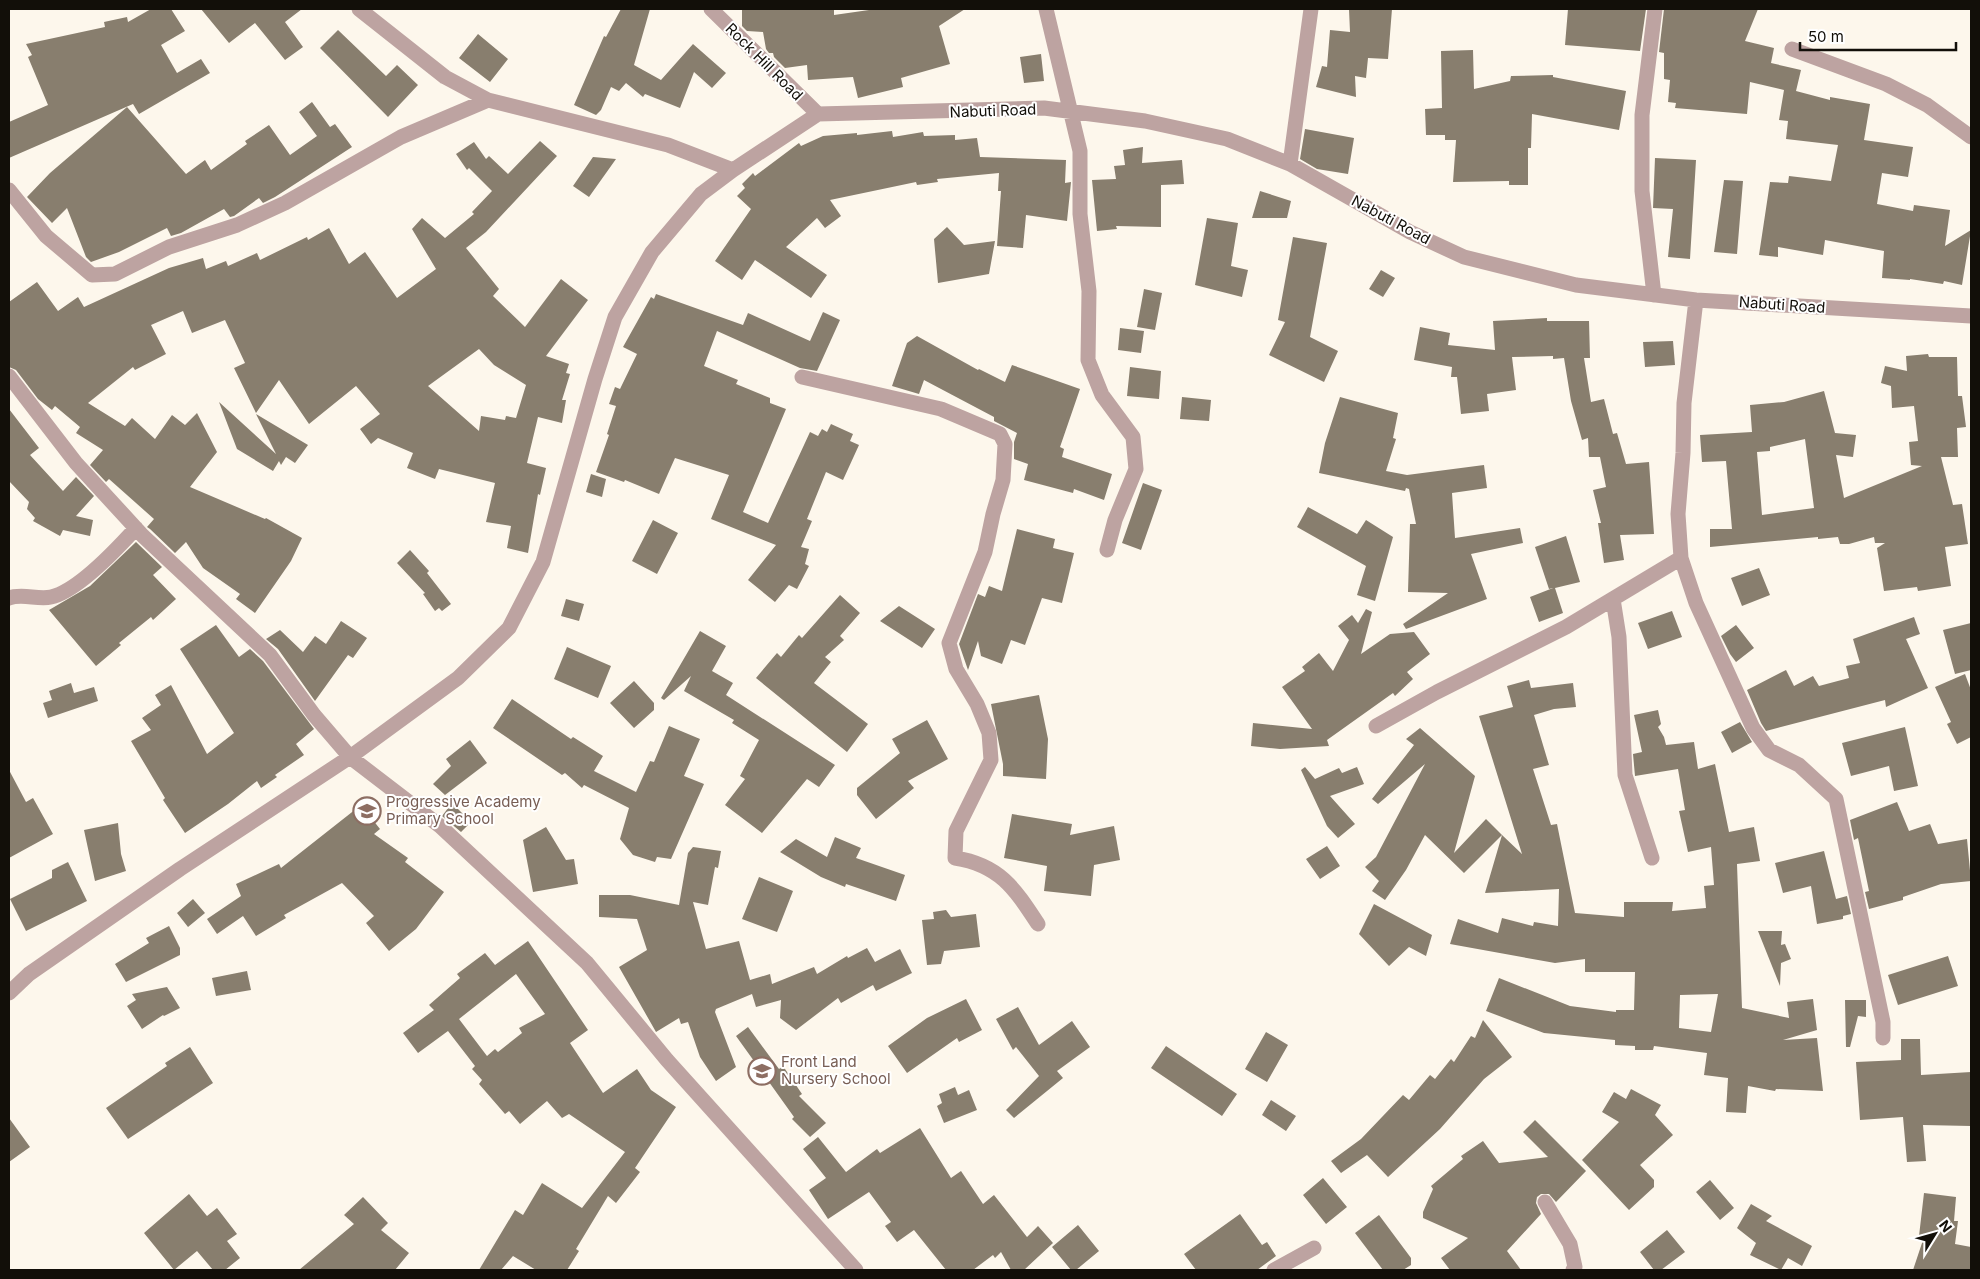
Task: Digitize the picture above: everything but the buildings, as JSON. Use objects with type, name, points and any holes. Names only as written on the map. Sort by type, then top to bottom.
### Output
[{"type":"street","points":[[359,9],[445,77],[488,100],[668,145],[733,170]]},
{"type":"street","name":"Rock Hill Road","points":[[711,9],[818,114]]},
{"type":"street","points":[[1046,9],[1080,151],[1080,214],[1089,291],[1088,360],[1102,395],[1133,438],[1136,468],[1115,520],[1107,550]]},
{"type":"street","points":[[1290,164],[1311,9]]},
{"type":"street","points":[[1654,9],[1642,115],[1642,190],[1654,295]]},
{"type":"street","points":[[1792,49],[1886,84],[1927,105],[1971,137]]},
{"type":"street","points":[[9,190],[46,236],[92,275],[115,274],[169,247],[237,224],[286,203],[400,137],[488,100]]},
{"type":"street","name":"Nabuti Road","points":[[818,114],[1044,108],[1145,121],[1227,139],[1290,164],[1410,232],[1464,257],[1576,285],[1696,300],[1971,316]]},
{"type":"street","points":[[9,993],[30,974],[180,869],[350,757],[458,678],[509,628],[543,562],[615,317],[652,252],[701,194],[733,170],[818,114]]},
{"type":"street","points":[[1696,300],[1684,403],[1683,453],[1678,514],[1681,558],[1696,603],[1753,728],[1769,750],[1799,765],[1836,799],[1882,1022],[1883,1038]]},
{"type":"street","points":[[9,376],[76,463],[136,528],[270,655],[314,715],[350,757],[440,826],[587,962],[667,1060],[856,1270]]},
{"type":"street","points":[[802,377],[941,408],[1000,434],[1005,444],[1004,480],[992,514],[985,552],[949,643],[956,669],[977,704],[990,733],[991,760],[956,831],[955,858],[976,862],[1013,886],[1038,924]]},
{"type":"street","points":[[9,598],[14,596],[46,598],[61,595],[114,552],[136,528]]},
{"type":"street","points":[[1376,726],[1437,692],[1566,627],[1681,558]]},
{"type":"street","points":[[1612,599],[1619,637],[1625,775],[1652,858]]},
{"type":"street","points":[[1545,1202],[1570,1244],[1575,1267],[1573,1270]]},
{"type":"street","points":[[1274,1270],[1314,1248]]},
{"type":"place","name":"Progressive Academy Primary School","points":[[367,811]]},
{"type":"place","name":"Front Land Nursery School","points":[[762,1071]]}]
